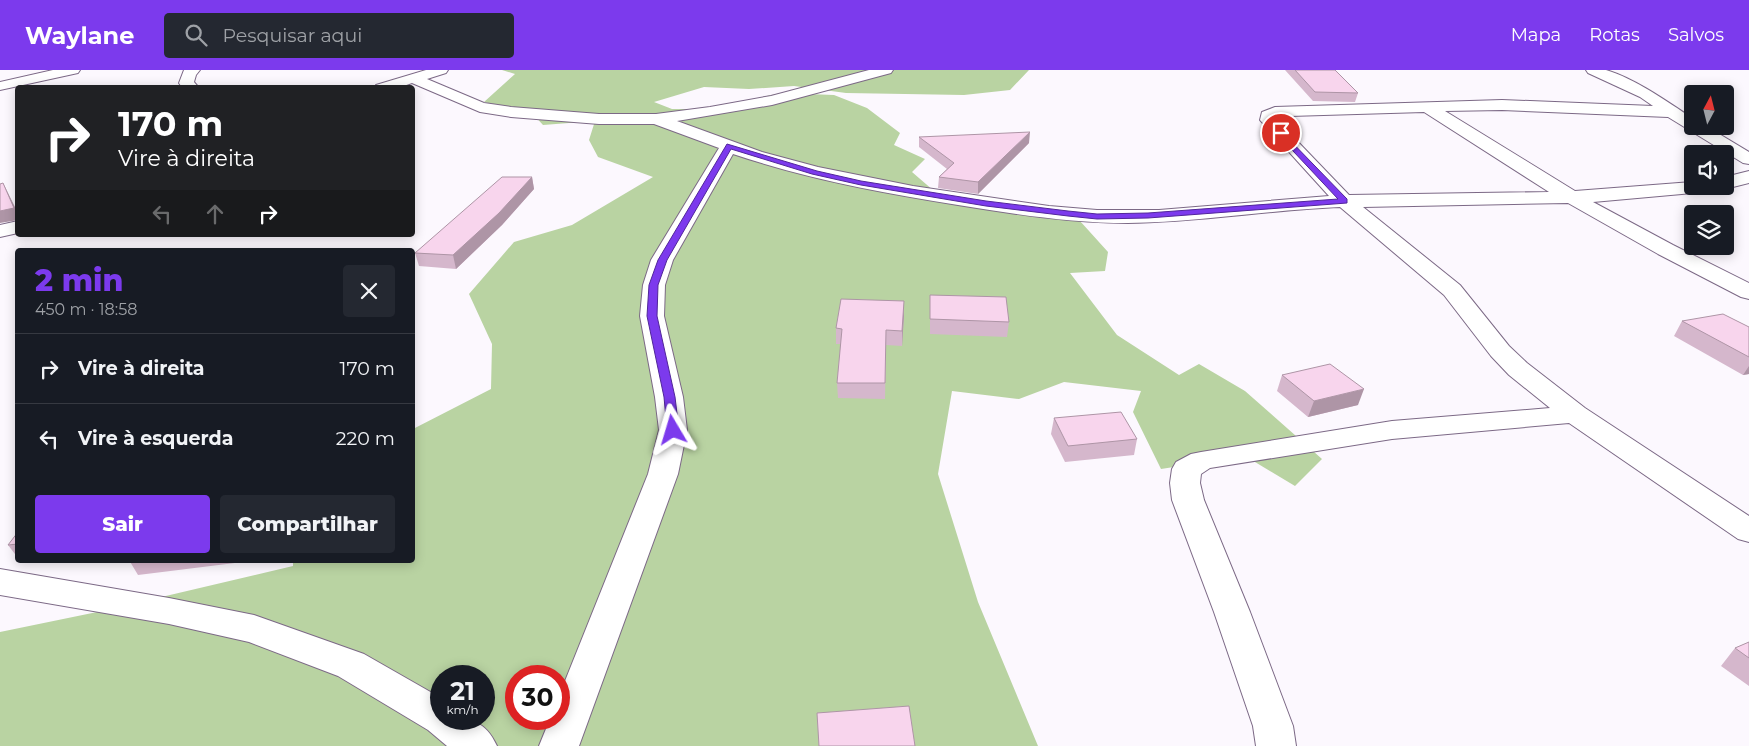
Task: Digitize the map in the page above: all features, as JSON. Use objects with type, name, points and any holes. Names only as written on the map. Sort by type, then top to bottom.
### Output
[{"type":"street","points":[[0,86],[73,70]]},
{"type":"street","points":[[188,85],[186,83],[188,73],[193,70]]},
{"type":"street","points":[[390,85],[441,70]]},
{"type":"street","points":[[412,78],[480,107],[511,112],[599,119],[656,120],[772,100],[886,70]]},
{"type":"street","points":[[1593,70],[1645,94],[1684,119]]},
{"type":"street","points":[[1674,112],[1525,105],[1426,106],[1275,112],[1268,115],[1268,120],[1344,201],[1452,290],[1500,351],[1518,369],[1575,414],[1749,531]]},
{"type":"street","points":[[1426,106],[1486,146],[1570,197],[1692,264],[1749,292]]},
{"type":"street","points":[[656,120],[729,146],[815,173],[861,183],[1062,213],[1097,216],[1148,216],[1344,201],[1570,197],[1684,189]]},
{"type":"street","points":[[1708,135],[1749,159]]},
{"type":"street","points":[[559,746],[663,474],[670,448],[673,430],[669,397],[652,316],[654,285],[662,260],[729,146]]},
{"type":"street","points":[[1734,181],[1749,177]]},
{"type":"street","points":[[0,231],[15,228]]},
{"type":"street","points":[[1276,746],[1272,726],[1232,612],[1188,500],[1185,483],[1187,469],[1201,461],[1229,455],[1392,430],[1575,414]]},
{"type":"street","points":[[0,582],[168,611],[254,629],[351,665],[430,711]]},
{"type":"street","points":[[457,730],[478,746]]},
{"type":"green space","points":[[502,70],[1029,70],[1010,90],[964,95],[846,93],[794,86],[749,89],[704,87],[654,102],[672,109],[707,109],[781,93],[834,95],[867,108],[900,133],[894,145],[925,159],[912,172],[941,197],[1024,213],[1080,221],[1108,252],[1105,271],[1070,273],[1117,335],[1179,375],[1199,364],[1245,391],[1322,459],[1295,486],[1245,456],[1161,469],[1133,412],[1141,391],[1064,382],[1019,399],[952,391],[938,474],[978,602],[1038,746],[0,746],[0,632],[102,611],[293,566],[293,563],[415,563],[415,428],[491,389],[492,344],[469,294],[514,242],[572,225],[653,177],[598,157],[589,140],[595,121],[543,125],[532,113],[484,102],[515,74]]},
{"type":"building","points":[[1295,70],[1335,70],[1358,93],[1315,92]]},
{"type":"building","points":[[1030,132],[978,182],[939,177],[954,163],[919,137]]},
{"type":"building","points":[[502,177],[532,177],[499,213],[453,255],[415,253]]},
{"type":"building","points":[[3,183],[14,208],[0,211],[0,184]]},
{"type":"building","points":[[930,295],[1006,297],[1009,322],[930,319]]},
{"type":"building","points":[[841,299],[904,301],[902,331],[886,330],[885,383],[837,383],[842,329],[836,328]]},
{"type":"building","points":[[1723,314],[1749,327],[1749,357],[1682,321]]},
{"type":"building","points":[[1330,364],[1364,389],[1314,401],[1282,375]]},
{"type":"building","points":[[1121,412],[1137,439],[1068,446],[1054,418]]},
{"type":"building","points":[[15,536],[15,544],[8,545]]},
{"type":"building","points":[[1749,642],[1749,658],[1735,648]]},
{"type":"building","points":[[909,706],[915,746],[819,746],[817,713]]},
{"type":"route","points":[[673,430],[669,397],[652,316],[654,285],[662,260],[729,146],[815,173],[861,183],[1068,214],[1148,216],[1344,201],[1281,133]]}]
